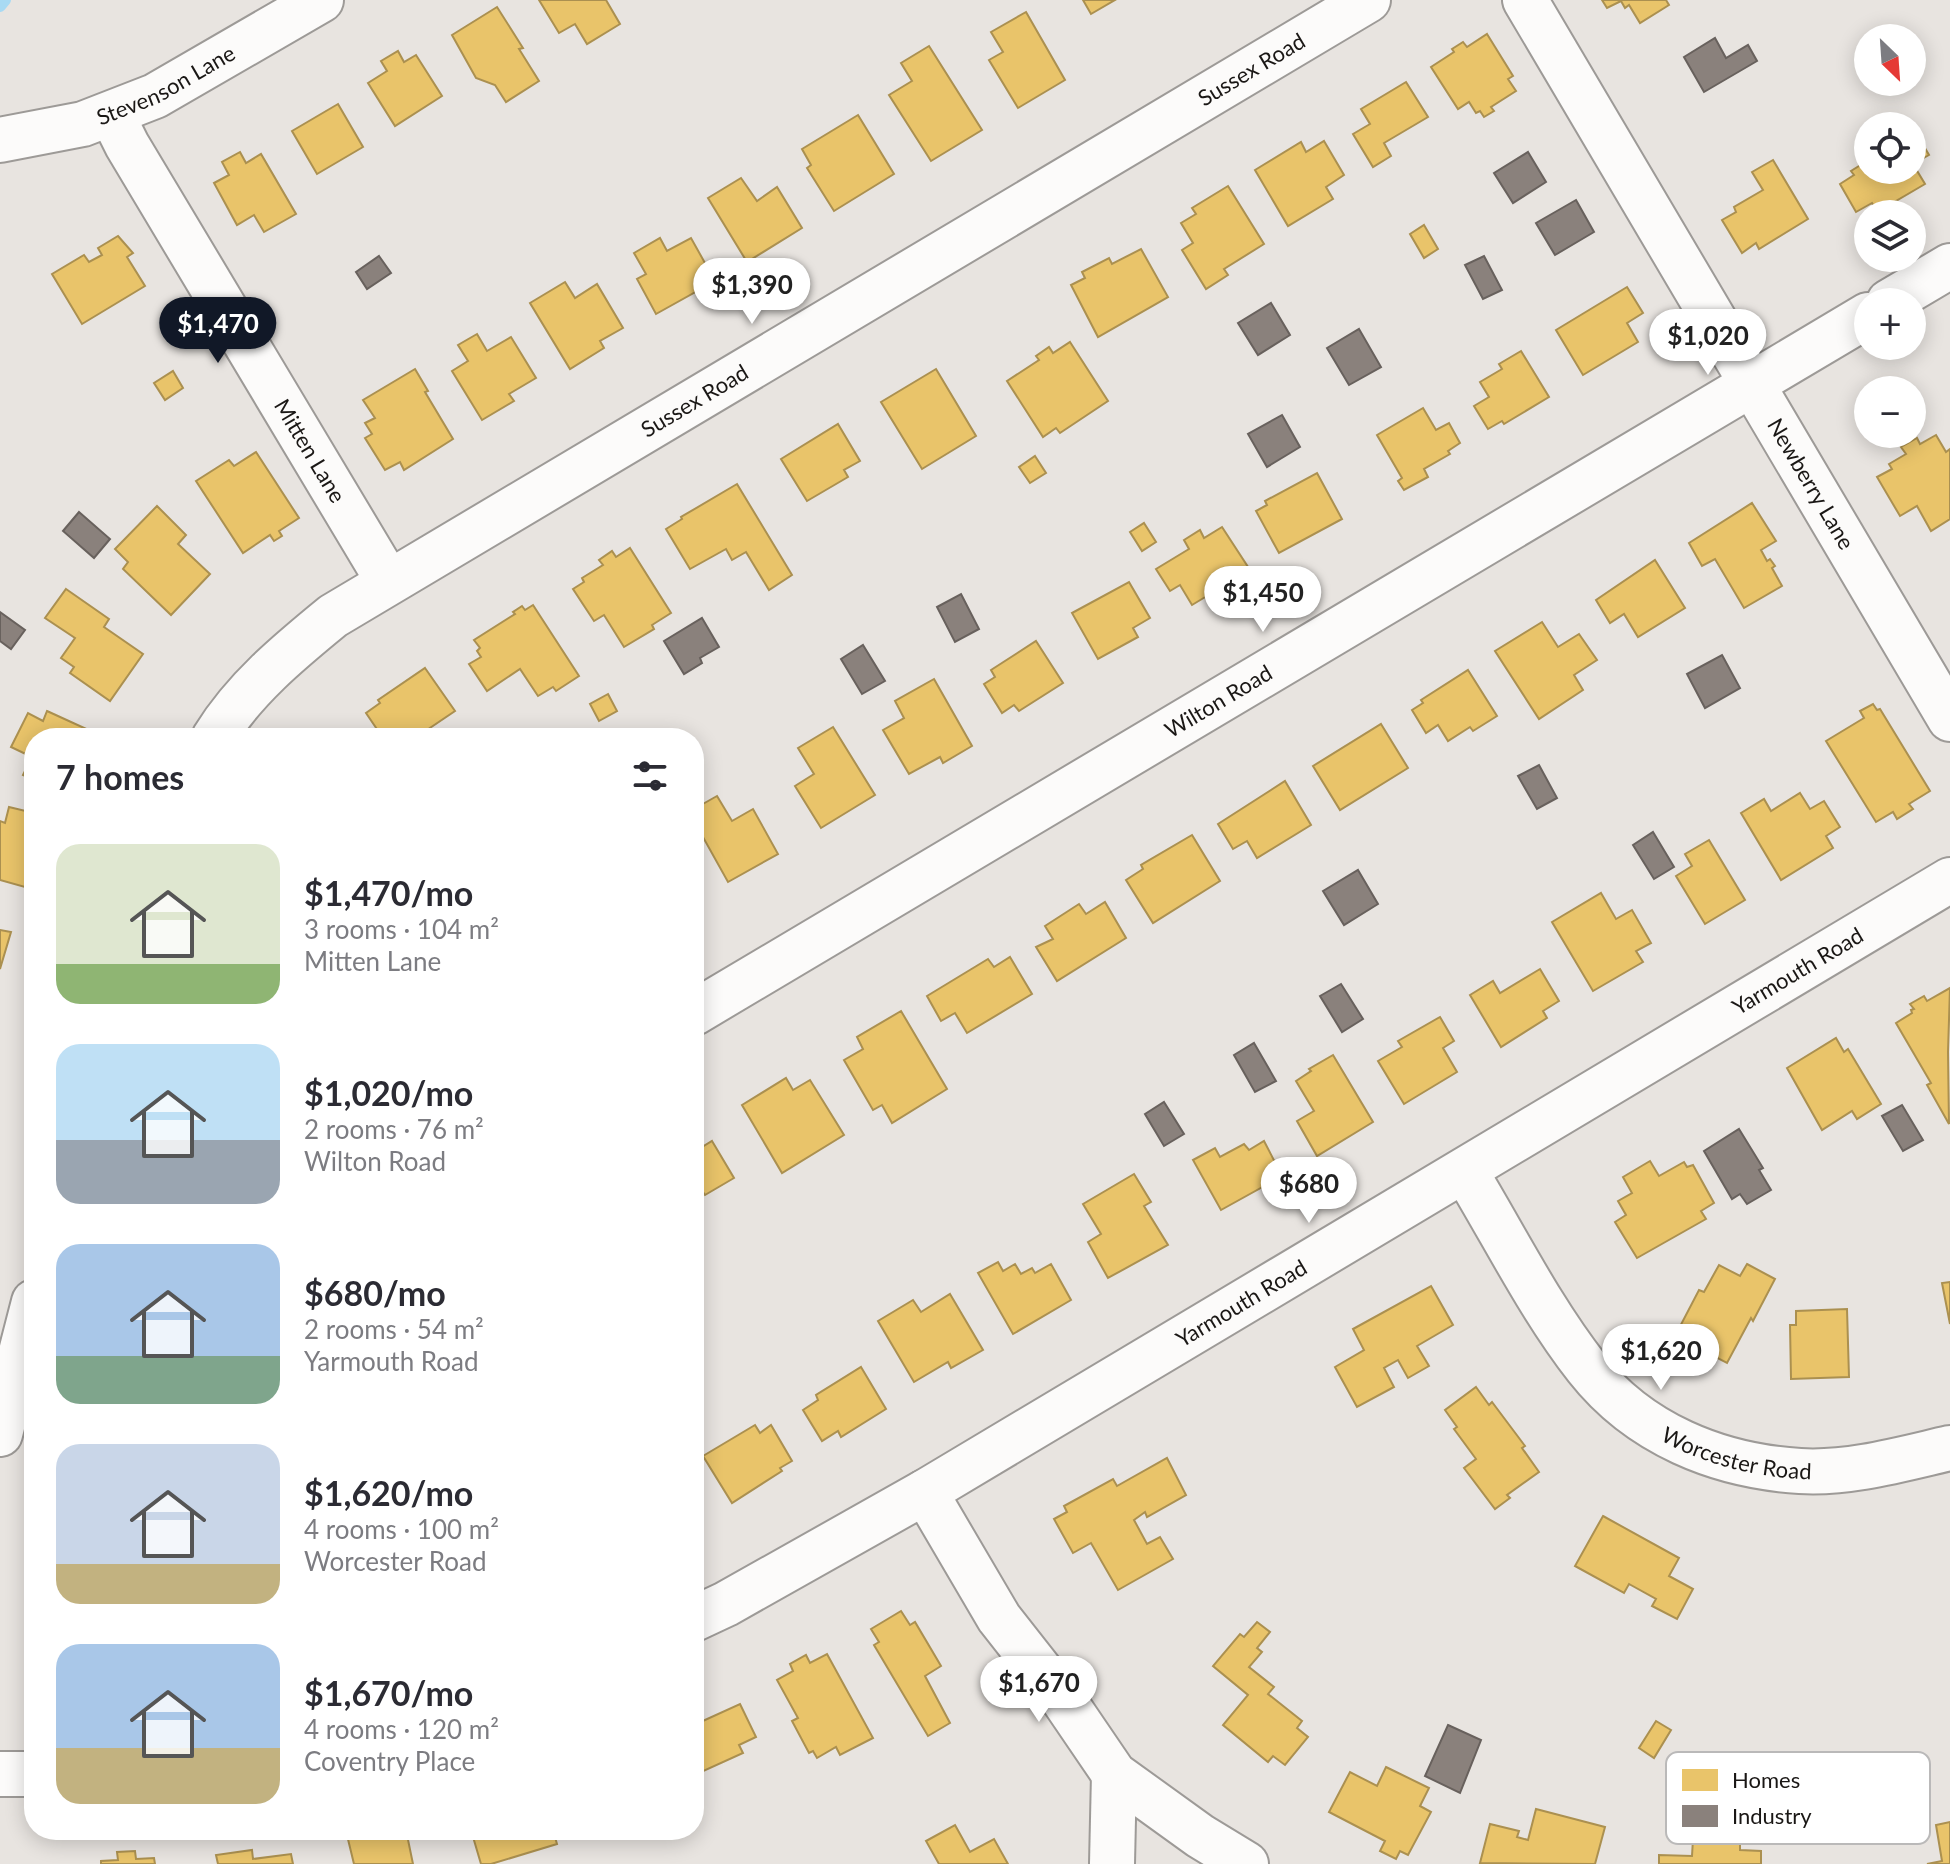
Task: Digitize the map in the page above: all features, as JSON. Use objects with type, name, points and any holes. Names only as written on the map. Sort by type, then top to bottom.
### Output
[{"type":"street","name":"Stevenson Lane","points":[[0,140],[53,131],[112,115],[155,96],[321,0]]},
{"type":"street","name":"Sussex Road","points":[[220,728],[232,709],[288,653],[333,616],[388,581],[1368,0]]},
{"type":"street","name":"Newberry Lane","points":[[1525,0],[1950,719]]},
{"type":"street","name":"Mitten Lane","points":[[112,115],[388,581]]},
{"type":"street","points":[[1913,288],[1950,266]]},
{"type":"street","name":"Wilton Road","points":[[704,1007],[1854,323]]},
{"type":"street","name":"Yarmouth Road","points":[[704,1614],[925,1492],[1950,880]]},
{"type":"street","name":"Worcester Road","points":[[1465,1171],[1561,1332],[1588,1370],[1619,1403],[1654,1429],[1695,1449],[1742,1464],[1802,1471],[1850,1468],[1950,1448]]},
{"type":"street","points":[[0,1434],[24,1341]]},
{"type":"street","points":[[925,1492],[999,1618],[1065,1702],[1114,1774],[1200,1836],[1246,1864]]},
{"type":"street","points":[[0,1774],[24,1774]]},
{"type":"street","points":[[1112,1864],[1114,1774]]},
{"type":"building: Homes","points":[[539,0],[606,0],[620,24],[587,44],[575,24],[559,33]]},
{"type":"building: Homes","points":[[1083,0],[1115,0],[1091,14]]},
{"type":"building: Homes","points":[[1602,0],[1666,0],[1669,5],[1640,23],[1629,5],[1625,8],[1621,1],[1607,8]]},
{"type":"building: Homes","points":[[497,7],[539,81],[506,102],[495,85],[476,78],[452,35]]},
{"type":"building: Homes","points":[[1026,12],[1065,80],[1018,108],[989,60],[1003,52],[991,32]]},
{"type":"building: Homes","points":[[1487,34],[1513,76],[1508,79],[1516,91],[1491,107],[1494,111],[1484,117],[1480,111],[1476,113],[1469,102],[1458,109],[1431,67],[1463,42],[1467,47]]},
{"type":"building: Homes","points":[[929,46],[982,130],[931,161],[889,95],[912,81],[901,63]]},
{"type":"building: Homes","points":[[398,51],[404,62],[416,55],[442,96],[395,126],[368,83],[387,71],[381,61]]},
{"type":"building: Homes","points":[[1406,82],[1428,117],[1384,143],[1391,156],[1373,167],[1353,134],[1370,124],[1361,109]]},
{"type":"building: Homes","points":[[338,104],[363,147],[317,174],[292,131]]},
{"type":"building: Homes","points":[[858,115],[894,174],[834,211],[807,168],[811,165],[802,149]]},
{"type":"building: Homes","points":[[1324,141],[1344,175],[1326,187],[1333,199],[1288,226],[1255,170],[1301,142],[1306,152]]},
{"type":"building: Homes","points":[[240,152],[246,163],[261,154],[296,214],[264,232],[254,215],[237,225],[214,183],[229,175],[222,162]]},
{"type":"building: Homes","points":[[1773,160],[1808,219],[1759,249],[1756,243],[1742,253],[1722,220],[1736,212],[1734,207],[1763,190],[1752,172]]},
{"type":"building: Homes","points":[[1854,175],[1854,184],[1925,184],[1898,200],[1854,200],[1854,208],[1840,184]]},
{"type":"building: Homes","points":[[741,178],[757,201],[777,187],[802,228],[747,262],[708,198]]},
{"type":"building: Homes","points":[[1228,186],[1264,244],[1224,269],[1228,275],[1206,289],[1182,250],[1193,243],[1181,223],[1196,214],[1192,208]]},
{"type":"building: Homes","points":[[1424,225],[1438,249],[1424,258],[1410,234]]},
{"type":"building: Homes","points":[[118,236],[133,253],[127,257],[145,286],[82,324],[52,274],[84,255],[89,262],[102,255],[98,248]]},
{"type":"building: Homes","points":[[660,238],[667,251],[691,238],[715,281],[656,314],[637,279],[646,274],[634,253]]},
{"type":"building: Homes","points":[[1141,249],[1168,297],[1098,337],[1071,285],[1085,278],[1082,272],[1109,258],[1112,264]]},
{"type":"building: Homes","points":[[565,282],[575,298],[597,284],[623,328],[600,341],[604,348],[570,369],[530,303]]},
{"type":"building: Homes","points":[[1627,287],[1643,313],[1627,323],[1638,342],[1583,375],[1556,330]]},
{"type":"building: Homes","points":[[477,334],[487,351],[511,337],[536,378],[509,394],[514,401],[482,420],[452,371],[468,361],[458,345]]},
{"type":"building: Homes","points":[[1070,342],[1108,401],[1060,433],[1056,428],[1043,437],[1007,381],[1039,360],[1036,356],[1049,347],[1053,353]]},
{"type":"building: Homes","points":[[1521,351],[1549,397],[1504,424],[1502,421],[1488,429],[1474,406],[1489,397],[1480,382],[1502,369],[1499,364]]},
{"type":"building: Homes","points":[[415,369],[453,439],[404,470],[400,462],[385,470],[365,438],[372,434],[365,423],[375,418],[363,400]]},
{"type":"building: Homes","points":[[936,369],[976,436],[922,469],[881,402]]},
{"type":"building: Homes","points":[[173,371],[183,388],[165,400],[154,383]]},
{"type":"building: Homes","points":[[1423,408],[1436,430],[1449,423],[1460,443],[1448,451],[1450,454],[1424,469],[1428,477],[1404,490],[1398,481],[1402,478],[1377,435]]},
{"type":"building: Homes","points":[[838,424],[860,461],[844,470],[848,477],[807,501],[781,459]]},
{"type":"building: Homes","points":[[1936,435],[1946,452],[1950,449],[1950,519],[1931,531],[1917,506],[1900,516],[1877,477],[1892,469],[1889,464],[1906,454],[1902,448],[1926,448],[1926,441]]},
{"type":"building: Homes","points":[[256,452],[299,518],[279,531],[282,536],[274,541],[270,535],[243,553],[196,481],[229,460],[234,466]]},
{"type":"building: Homes","points":[[1035,456],[1046,473],[1030,483],[1019,467]]},
{"type":"building: Homes","points":[[1317,473],[1342,519],[1279,553],[1256,511],[1267,505],[1265,501]]},
{"type":"building: Homes","points":[[737,484],[792,575],[769,590],[746,552],[732,560],[726,549],[690,569],[666,529]]},
{"type":"building: Homes","points":[[1752,503],[1776,541],[1761,550],[1767,561],[1770,559],[1775,566],[1772,568],[1782,586],[1744,608],[1715,559],[1702,566],[1689,543]]},
{"type":"building: Homes","points":[[157,506],[186,535],[178,544],[210,574],[171,615],[123,569],[128,562],[115,549]]},
{"type":"building: Homes","points":[[1144,523],[1156,542],[1142,551],[1130,532]]},
{"type":"building: Homes","points":[[1222,527],[1250,570],[1192,605],[1180,585],[1170,591],[1156,569],[1189,549],[1184,540],[1200,530],[1204,538]]},
{"type":"building: Homes","points":[[630,548],[671,613],[652,625],[654,629],[624,647],[604,615],[594,621],[573,589],[584,582],[582,578],[603,565],[599,560],[612,551],[616,557]]},
{"type":"building: Homes","points":[[1655,560],[1685,608],[1638,637],[1624,614],[1610,623],[1596,600]]},
{"type":"building: Homes","points":[[1129,582],[1150,618],[1133,628],[1138,637],[1098,659],[1072,613]]},
{"type":"building: Homes","points":[[66,589],[109,619],[104,627],[143,654],[110,701],[70,673],[74,667],[61,658],[75,638],[45,618]]},
{"type":"building: Homes","points":[[533,605],[579,676],[556,691],[553,687],[538,696],[520,669],[487,691],[469,664],[481,657],[477,651],[480,648],[474,640],[515,614],[513,612],[522,606],[525,610]]},
{"type":"building: Homes","points":[[1542,622],[1558,647],[1579,634],[1597,660],[1574,675],[1583,690],[1539,719],[1495,651]]},
{"type":"building: Homes","points":[[1036,641],[1063,683],[1019,711],[1014,705],[1002,713],[984,684],[995,677],[991,670]]},
{"type":"building: Homes","points":[[425,668],[455,711],[430,728],[376,728],[366,713],[380,703],[378,700]]},
{"type":"building: Homes","points":[[1468,670],[1497,716],[1473,731],[1470,727],[1448,741],[1438,725],[1426,733],[1412,710],[1423,703],[1421,700]]},
{"type":"building: Homes","points":[[934,679],[972,746],[943,763],[940,757],[909,774],[883,730],[904,718],[895,701]]},
{"type":"building: Homes","points":[[608,694],[617,711],[599,721],[590,704]]},
{"type":"building: Homes","points":[[1873,704],[1877,710],[1880,709],[1930,791],[1909,804],[1913,809],[1897,819],[1893,812],[1876,822],[1826,741],[1864,718],[1860,711]]},
{"type":"building: Homes","points":[[47,711],[84,728],[24,728],[24,753],[11,747],[28,713],[43,721]]},
{"type":"building: Homes","points":[[1381,724],[1408,768],[1340,810],[1313,766]]},
{"type":"building: Homes","points":[[833,727],[875,795],[821,828],[795,786],[814,774],[798,748]]},
{"type":"building: Homes","points":[[1285,781],[1311,825],[1257,858],[1247,841],[1233,849],[1218,824]]},
{"type":"building: Homes","points":[[1800,793],[1810,809],[1824,801],[1840,827],[1826,836],[1833,848],[1781,880],[1741,813],[1764,799],[1771,811]]},
{"type":"building: Homes","points":[[717,796],[732,821],[753,809],[778,854],[728,882],[704,839],[704,803]]},
{"type":"building: Homes","points":[[9,807],[24,811],[24,887],[0,880],[0,821],[5,823]]},
{"type":"building: Homes","points":[[1192,835],[1220,881],[1153,923],[1126,880],[1143,869],[1141,865]]},
{"type":"building: Homes","points":[[1709,840],[1745,900],[1705,924],[1676,876],[1692,866],[1685,854]]},
{"type":"building: Homes","points":[[1601,893],[1616,919],[1632,910],[1651,943],[1636,951],[1643,962],[1593,991],[1552,922]]},
{"type":"building: Homes","points":[[1105,902],[1126,938],[1057,981],[1036,947],[1053,939],[1045,926],[1079,904],[1086,914]]},
{"type":"building: Homes","points":[[0,930],[11,932],[0,969]]},
{"type":"building: Homes","points":[[1010,957],[1032,994],[967,1033],[955,1013],[941,1021],[927,996],[988,959],[994,967]]},
{"type":"building: Homes","points":[[1540,969],[1559,1001],[1543,1011],[1547,1018],[1501,1047],[1470,995],[1493,981],[1500,993]]},
{"type":"building: Homes","points":[[1950,988],[1949,1124],[1927,1085],[1931,1083],[1896,1023],[1912,1013],[1914,1009],[1910,1004],[1924,996],[1927,1001]]},
{"type":"building: Homes","points":[[901,1011],[947,1089],[892,1123],[882,1105],[873,1110],[844,1060],[863,1049],[857,1037]]},
{"type":"building: Homes","points":[[1440,1017],[1454,1041],[1443,1048],[1457,1072],[1404,1104],[1378,1061],[1402,1047],[1398,1041]]},
{"type":"building: Homes","points":[[1836,1038],[1844,1052],[1848,1049],[1881,1104],[1857,1119],[1852,1111],[1822,1130],[1787,1068]]},
{"type":"building: Homes","points":[[1333,1055],[1373,1122],[1317,1156],[1297,1121],[1314,1111],[1296,1081]]},
{"type":"building: Homes","points":[[786,1078],[793,1090],[810,1080],[844,1135],[782,1173],[742,1105]]},
{"type":"building: Homes","points":[[712,1141],[734,1178],[705,1195],[704,1194],[704,1146]]},
{"type":"building: Homes","points":[[1264,1141],[1278,1168],[1264,1176],[1266,1185],[1221,1210],[1193,1160],[1215,1148],[1220,1157],[1244,1144],[1249,1150]]},
{"type":"building: Homes","points":[[1650,1161],[1659,1176],[1684,1162],[1687,1167],[1693,1165],[1714,1203],[1701,1211],[1706,1219],[1637,1258],[1615,1222],[1626,1215],[1618,1201],[1632,1193],[1623,1177]]},
{"type":"building: Homes","points":[[1134,1174],[1151,1202],[1144,1206],[1168,1245],[1108,1278],[1088,1242],[1101,1234],[1083,1204]]},
{"type":"building: Homes","points":[[998,1262],[1003,1271],[1015,1264],[1021,1274],[1032,1268],[1035,1273],[1051,1264],[1071,1300],[1013,1334],[978,1273]]},
{"type":"building: Homes","points":[[1747,1264],[1775,1279],[1727,1363],[1675,1336],[1699,1290],[1704,1292],[1719,1265],[1740,1276]]},
{"type":"building: Homes","points":[[1950,1282],[1950,1324],[1942,1283]]},
{"type":"building: Homes","points":[[1431,1286],[1453,1325],[1417,1346],[1429,1366],[1408,1378],[1398,1360],[1384,1368],[1394,1387],[1357,1407],[1335,1367],[1364,1350],[1353,1329]]},
{"type":"building: Homes","points":[[950,1294],[983,1350],[951,1368],[948,1362],[914,1382],[878,1321],[913,1300],[921,1312]]},
{"type":"building: Homes","points":[[1847,1309],[1849,1377],[1791,1379],[1790,1325],[1796,1325],[1796,1311]]},
{"type":"building: Homes","points":[[861,1367],[886,1409],[841,1437],[838,1431],[822,1441],[803,1410],[818,1400],[816,1395]]},
{"type":"building: Homes","points":[[1476,1387],[1489,1405],[1492,1402],[1525,1446],[1522,1448],[1539,1472],[1507,1495],[1510,1498],[1495,1509],[1464,1468],[1476,1459],[1454,1429],[1457,1427],[1445,1410]]},
{"type":"building: Homes","points":[[755,1425],[760,1433],[771,1425],[792,1461],[780,1468],[782,1471],[732,1503],[704,1455]]},
{"type":"building: Homes","points":[[1167,1458],[1186,1495],[1147,1517],[1145,1512],[1134,1520],[1147,1544],[1160,1537],[1173,1559],[1118,1590],[1091,1543],[1073,1553],[1054,1519],[1067,1512],[1064,1506],[1113,1479],[1117,1486]]},
{"type":"building: Homes","points":[[1603,1516],[1679,1558],[1669,1576],[1693,1589],[1677,1619],[1652,1606],[1656,1599],[1629,1584],[1624,1593],[1575,1566]]},
{"type":"building: Homes","points":[[901,1611],[910,1625],[915,1622],[941,1666],[925,1676],[950,1723],[928,1736],[874,1645],[879,1642],[871,1629]]},
{"type":"building: Homes","points":[[1257,1622],[1270,1632],[1257,1648],[1262,1652],[1249,1667],[1274,1687],[1268,1694],[1302,1721],[1297,1728],[1308,1737],[1285,1765],[1273,1756],[1268,1762],[1223,1725],[1248,1695],[1213,1666],[1240,1634],[1244,1637]]},
{"type":"building: Homes","points":[[827,1654],[873,1738],[840,1755],[836,1747],[817,1758],[813,1751],[809,1753],[792,1721],[798,1718],[777,1680],[793,1671],[790,1664],[806,1655],[810,1663]]},
{"type":"building: Homes","points":[[740,1704],[756,1737],[739,1745],[743,1753],[704,1771],[704,1720]]},
{"type":"building: Homes","points":[[1656,1721],[1671,1730],[1654,1758],[1639,1748]]},
{"type":"building: Homes","points":[[1386,1767],[1429,1788],[1420,1806],[1431,1812],[1408,1855],[1400,1851],[1396,1859],[1380,1851],[1385,1841],[1329,1812],[1350,1772],[1377,1786]]},
{"type":"building: Homes","points":[[1536,1809],[1605,1827],[1595,1864],[1480,1863],[1490,1824],[1519,1831],[1517,1837],[1528,1840]]},
{"type":"building: Homes","points":[[1950,1822],[1950,1864],[1927,1864],[1942,1861],[1936,1825]]},
{"type":"building: Homes","points":[[955,1825],[970,1852],[994,1839],[1008,1864],[939,1864],[926,1841]]},
{"type":"building: Homes","points":[[348,1840],[408,1840],[413,1864],[354,1864]]},
{"type":"building: Homes","points":[[474,1840],[556,1840],[557,1844],[491,1864],[481,1864]]},
{"type":"building: Homes","points":[[1693,1844],[1740,1844],[1740,1850],[1761,1851],[1761,1864],[1659,1864],[1659,1855],[1692,1856]]},
{"type":"building: Homes","points":[[252,1850],[253,1859],[291,1854],[293,1864],[218,1864],[216,1855]]},
{"type":"building: Homes","points":[[135,1851],[136,1859],[154,1858],[155,1864],[101,1864],[101,1861],[118,1860],[117,1852]]},
{"type":"building: Industry","points":[[1715,38],[1726,58],[1748,45],[1757,61],[1704,92],[1684,57]]},
{"type":"building: Industry","points":[[1528,152],[1546,182],[1513,203],[1494,173]]},
{"type":"building: Industry","points":[[1576,200],[1594,232],[1555,255],[1536,223]]},
{"type":"building: Industry","points":[[379,256],[391,273],[367,289],[356,272]]},
{"type":"building: Industry","points":[[1484,256],[1502,290],[1483,299],[1465,265]]},
{"type":"building: Industry","points":[[1271,303],[1290,335],[1258,355],[1238,323]]},
{"type":"building: Industry","points":[[1359,329],[1381,367],[1349,385],[1327,348]]},
{"type":"building: Industry","points":[[1282,415],[1300,447],[1267,467],[1248,434]]},
{"type":"building: Industry","points":[[79,512],[110,539],[94,558],[63,531]]},
{"type":"building: Industry","points":[[961,594],[979,629],[955,642],[937,607]]},
{"type":"building: Industry","points":[[0,612],[25,630],[11,649],[0,641]]},
{"type":"building: Industry","points":[[702,618],[719,647],[700,658],[702,663],[684,674],[664,641]]},
{"type":"building: Industry","points":[[863,645],[885,681],[862,694],[841,659]]},
{"type":"building: Industry","points":[[1722,655],[1740,688],[1705,708],[1687,674]]},
{"type":"building: Industry","points":[[1539,765],[1557,798],[1537,809],[1518,776]]},
{"type":"building: Industry","points":[[1653,832],[1674,867],[1654,879],[1633,845]]},
{"type":"building: Industry","points":[[1358,870],[1378,904],[1344,925],[1323,891]]},
{"type":"building: Industry","points":[[1341,984],[1363,1019],[1342,1032],[1320,996]]},
{"type":"building: Industry","points":[[1254,1043],[1276,1081],[1255,1092],[1234,1055]]},
{"type":"building: Industry","points":[[1164,1102],[1184,1134],[1164,1146],[1145,1114]]},
{"type":"building: Industry","points":[[1902,1105],[1923,1140],[1903,1151],[1882,1116]]},
{"type":"building: Industry","points":[[1739,1129],[1763,1168],[1759,1170],[1771,1190],[1747,1204],[1740,1194],[1732,1199],[1704,1151]]},
{"type":"building: Industry","points":[[1448,1725],[1481,1740],[1460,1793],[1425,1776]]},
{"type":"waterway","points":[[0,6],[5,0]]}]
